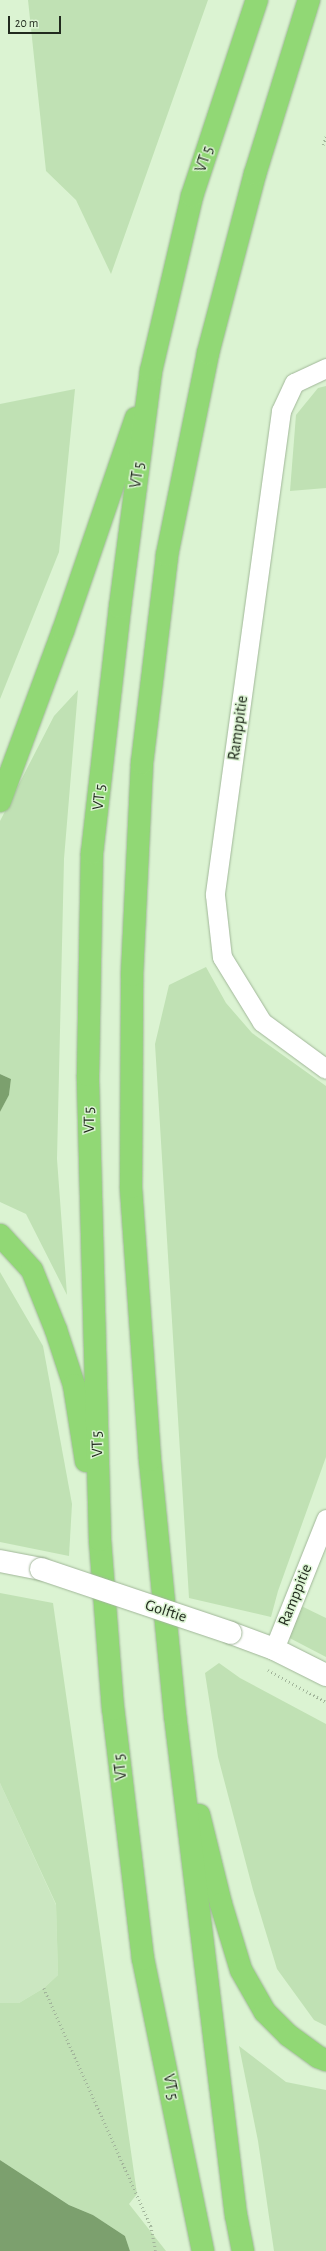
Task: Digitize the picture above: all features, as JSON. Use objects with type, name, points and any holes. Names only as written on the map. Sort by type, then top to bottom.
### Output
[{"type":"highway","name":"VT 5","points":[[203,2251],[143,1958],[113,1709],[100,1540],[88,1075],[92,853],[120,607],[151,371],[192,196],[257,0]]},
{"type":"highway","points":[[243,2251],[236,2216],[175,1715],[150,1460],[131,1187],[132,975],[142,763],[168,555],[208,353],[254,174],[309,0]]},
{"type":"highway","points":[[0,801],[63,631],[151,371]]},
{"type":"highway","points":[[0,1235],[32,1270],[56,1330],[74,1385],[100,1540]]},
{"type":"highway","points":[[175,1715],[221,1904],[241,1970],[265,2012],[288,2035],[318,2057],[326,2060]]},
{"type":"street","name":"Ramppitie","points":[[326,368],[294,383],[281,411],[215,895],[222,957],[262,1022],[326,1069]]},
{"type":"street","name":"Ramppitie","points":[[274,1649],[326,1519]]},
{"type":"street","name":"Golftie","points":[[0,1561],[41,1569],[231,1633],[274,1649],[326,1675]]},
{"type":"path","points":[[323,145],[326,136]]},
{"type":"path","points":[[264,1668],[326,1702]]},
{"type":"path","points":[[44,1988],[152,2226],[156,2251]]},
{"type":"shaded area","points":[[28,0],[208,0],[111,274],[76,200],[46,171]]},
{"type":"shaded area","points":[[326,386],[326,488],[290,491],[296,415],[318,388]]},
{"type":"shaded area","points":[[75,389],[59,552],[0,699],[0,404]]},
{"type":"shaded area","points":[[78,690],[64,859],[57,1159],[67,1295],[26,1214],[0,1202],[0,1112],[9,1095],[11,1079],[0,1074],[0,821],[54,716]]},
{"type":"shaded area","points":[[206,967],[226,1003],[252,1033],[326,1086],[326,1457],[278,1591],[271,1617],[189,1598],[155,1044],[169,985]]},
{"type":"shaded area","points":[[0,1074],[11,1079],[9,1095],[0,1112]]},
{"type":"shaded area","points":[[0,1272],[43,1346],[72,1504],[69,1556],[0,1542]]},
{"type":"shaded area","points":[[0,1593],[53,1603],[137,2194],[129,2204],[166,2251],[130,2251],[125,2236],[93,2215],[69,2205],[0,2160],[0,2003],[19,2003],[44,1988],[58,1975],[56,1904],[0,1783]]},
{"type":"shaded area","points":[[293,1602],[326,1618],[326,1657],[280,1633]]},
{"type":"shaded area","points":[[219,1663],[240,1678],[326,1724],[326,2026],[314,2020],[277,1969],[253,1890],[218,1757],[205,1673]]},
{"type":"shaded area","points":[[0,1783],[56,1905],[58,1975],[44,1988],[19,2003],[0,2003]]},
{"type":"shaded area","points":[[239,2046],[286,2082],[326,2090],[326,2251],[274,2251],[258,2141]]},
{"type":"shaded area","points":[[0,2160],[69,2205],[93,2215],[125,2236],[130,2251],[0,2251]]}]
